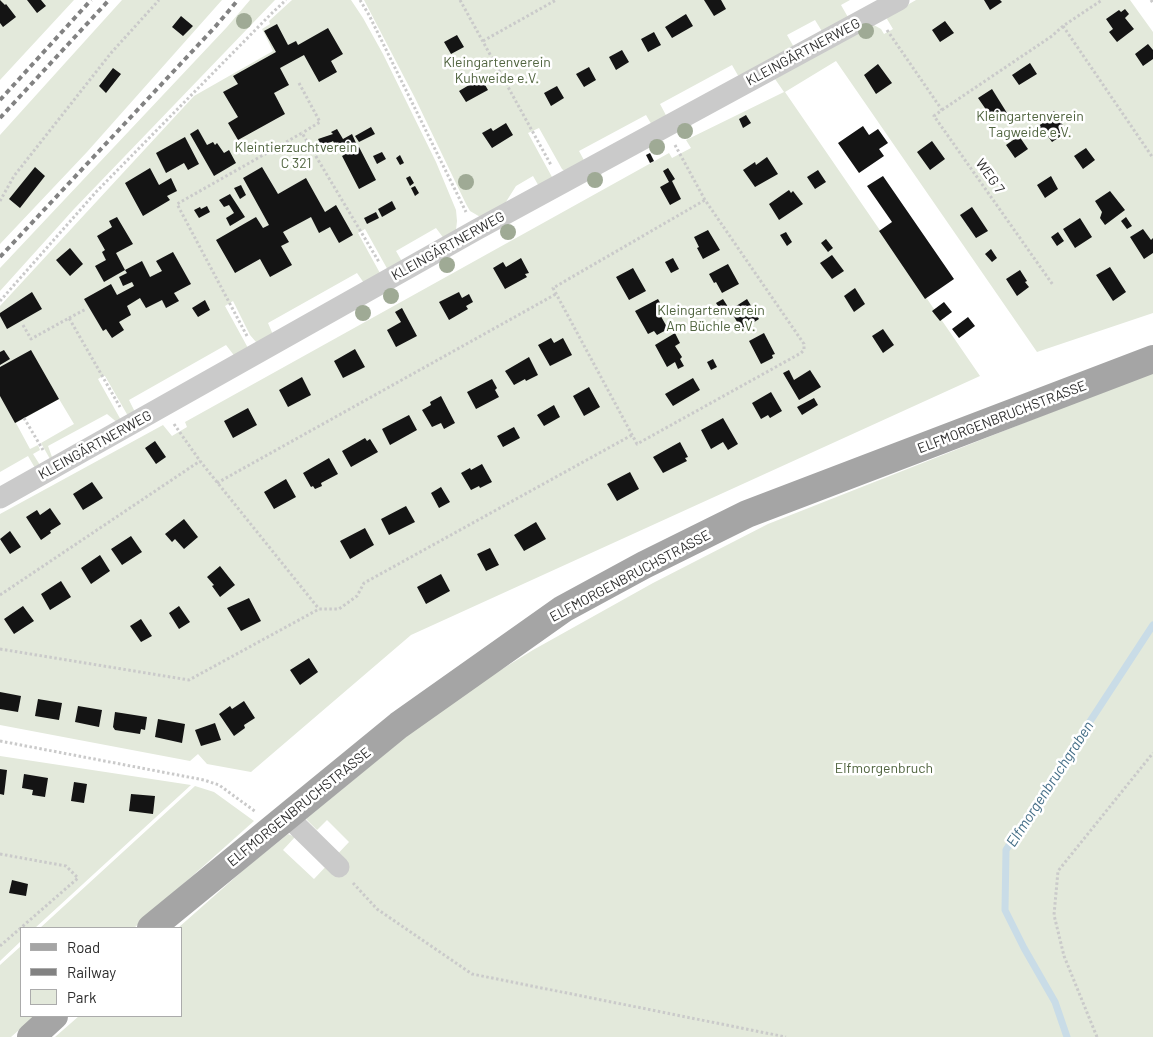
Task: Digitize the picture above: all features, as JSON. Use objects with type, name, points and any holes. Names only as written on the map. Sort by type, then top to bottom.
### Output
[{"type":"main road","name":"ELFMORGENBRUCHSTRASSE","points":[[152,927],[399,725],[563,610],[644,566],[747,514],[1153,359]]},
{"type":"main road","points":[[31,1037],[53,1017]]},
{"type":"lane","name":"KLEINGÄRTNERWEG","points":[[0,498],[476,230],[898,0]]},
{"type":"lane","points":[[282,821],[339,867]]},
{"type":"path","points":[[0,201],[14,176],[111,54],[159,0]]},
{"type":"path","points":[[0,301],[96,192],[286,0]]},
{"type":"path","points":[[360,0],[476,230]]},
{"type":"path","points":[[460,0],[561,183]]},
{"type":"path","points":[[483,41],[556,0]]},
{"type":"path","points":[[888,32],[942,110],[1102,0]]},
{"type":"path","points":[[1063,26],[1153,158]]},
{"type":"path","points":[[257,354],[177,204],[320,122],[298,83]]},
{"type":"path","name":"WEG 7","points":[[942,110],[934,116],[1054,285]]},
{"type":"path","points":[[666,126],[704,200],[804,344],[804,350],[637,444],[553,288],[704,200]]},
{"type":"path","points":[[302,133],[389,279]]},
{"type":"path","points":[[217,482],[556,294]]},
{"type":"path","points":[[23,325],[31,339],[86,309]]},
{"type":"path","points":[[69,318],[131,425]]},
{"type":"path","points":[[24,418],[53,468]]},
{"type":"path","points":[[180,432],[200,461],[319,609]]},
{"type":"path","points":[[0,649],[189,680],[319,609],[338,609],[357,596],[364,583],[632,435]]},
{"type":"path","points":[[0,595],[200,461]]},
{"type":"path","points":[[0,741],[204,780],[220,785],[282,821]]},
{"type":"path","points":[[1097,1037],[1064,956],[1054,915],[1058,871],[1153,753]]},
{"type":"path","points":[[0,854],[66,866],[78,878],[22,927]]},
{"type":"path","points":[[339,867],[377,909],[472,974],[786,1037]]},
{"type":"path","points":[[0,946],[20,929]]},
{"type":"green space","points":[[0,0],[74,0],[0,80]]},
{"type":"green space","points":[[122,0],[222,0],[87,152],[0,244],[0,135]]},
{"type":"green space","points":[[250,0],[275,0],[74,209],[0,291],[0,268],[227,27]]},
{"type":"green space","name":"Kleintierzuchtverein C 321","points":[[292,0],[351,0],[383,54],[436,162],[456,210],[456,230],[445,240],[436,228],[396,251],[404,265],[389,272],[365,229],[358,233],[381,275],[366,286],[357,273],[268,323],[274,337],[256,342],[250,335],[233,301],[225,306],[248,348],[236,358],[226,345],[129,400],[136,414],[128,416],[105,376],[103,376],[98,379],[122,422],[119,424],[107,414],[48,446],[52,457],[50,459],[41,443],[74,424],[59,399],[16,423],[30,449],[38,445],[40,450],[33,454],[40,465],[35,468],[28,456],[0,472],[0,306],[194,96],[273,51],[262,29],[270,24],[269,21]]},
{"type":"green space","name":"Kleingartenverein Kuhweide e.V.","points":[[364,0],[850,0],[841,5],[849,19],[823,33],[815,20],[787,35],[795,49],[740,79],[732,65],[660,104],[668,119],[653,127],[646,115],[579,151],[586,164],[568,174],[562,169],[539,128],[528,133],[552,177],[541,190],[533,176],[516,186],[504,205],[482,218],[470,211],[466,204],[415,98]]},
{"type":"green space","name":"Kleingartenverein Am Büchle e.V.","points":[[916,0],[1130,0],[1153,32],[1153,313],[1037,352],[836,61],[785,92],[980,376],[411,635],[251,772],[207,764],[198,754],[190,761],[0,725],[0,514],[163,425],[172,436],[187,427],[185,422],[669,153],[672,158],[691,148],[686,140],[784,92],[775,79],[872,24],[881,29],[884,34],[893,29],[887,19],[888,16]]},
{"type":"green space","name":"Elfmorgenbruch","points":[[1153,372],[1153,1037],[55,1037],[78,1017],[182,1017],[182,927],[179,927],[248,866],[288,834],[295,837],[283,850],[314,879],[349,842],[327,820],[317,830],[306,819],[403,739],[426,716],[533,650],[653,583],[768,524]]},
{"type":"green space","points":[[0,756],[191,785],[36,927],[20,927],[20,942],[0,961]]},
{"type":"green space","points":[[195,786],[214,792],[254,821],[135,927],[41,927]]},
{"type":"green space","points":[[20,947],[20,1017],[34,1017],[11,1037],[0,1037],[0,965]]},
{"type":"building","points":[[0,0],[6,4],[16,17],[3,27],[0,23]]},
{"type":"building","points":[[27,0],[41,0],[46,6],[37,13]]},
{"type":"building","points":[[704,0],[721,0],[726,9],[714,16]]},
{"type":"building","points":[[984,0],[1000,0],[1002,2],[990,10]]},
{"type":"building","points":[[1125,9],[1129,14],[1125,18],[1134,29],[1117,42],[1109,32],[1113,29],[1106,19],[1119,10],[1121,12]]},
{"type":"building","points":[[686,14],[693,26],[672,38],[665,27]]},
{"type":"building","points":[[181,16],[193,26],[183,36],[172,27]]},
{"type":"building","points":[[945,21],[954,33],[940,42],[932,30]]},
{"type":"building","points":[[277,24],[288,45],[296,41],[298,45],[328,28],[343,54],[331,61],[337,72],[319,82],[304,55],[280,68],[289,85],[274,93],[285,114],[238,140],[228,123],[238,117],[223,92],[238,84],[233,76],[276,52],[264,31]]},
{"type":"building","points":[[654,32],[661,45],[648,52],[641,39]]},
{"type":"building","points":[[457,35],[464,47],[451,54],[444,42]]},
{"type":"building","points":[[1148,44],[1153,50],[1153,59],[1143,66],[1135,54]]},
{"type":"building","points":[[622,50],[629,62],[616,70],[609,57]]},
{"type":"building","points":[[1030,63],[1037,74],[1019,85],[1012,75]]},
{"type":"building","points":[[878,64],[892,83],[876,94],[864,75]]},
{"type":"building","points":[[589,67],[596,80],[584,87],[576,74]]},
{"type":"building","points":[[113,68],[121,74],[106,93],[99,86]]},
{"type":"building","points":[[481,78],[488,90],[466,102],[459,91]]},
{"type":"building","points":[[557,86],[564,98],[551,106],[544,93]]},
{"type":"building","points":[[992,89],[1007,113],[991,123],[984,112],[987,111],[978,98]]},
{"type":"building","points":[[1054,111],[1067,132],[1052,142],[1038,126],[1043,123],[1041,120]]},
{"type":"building","points":[[746,115],[751,123],[743,128],[739,119]]},
{"type":"building","points":[[506,123],[513,135],[492,148],[482,133],[491,128],[493,131]]},
{"type":"building","points":[[863,126],[869,135],[878,129],[888,143],[879,149],[884,156],[859,173],[838,143]]},
{"type":"building","points":[[371,127],[375,134],[359,142],[355,136]]},
{"type":"building","points":[[198,129],[207,145],[213,142],[215,145],[217,143],[224,153],[229,150],[236,163],[214,176],[190,134]]},
{"type":"building","points":[[337,129],[343,139],[352,134],[356,143],[339,152],[333,141],[322,147],[318,139],[333,134],[331,132]]},
{"type":"building","points":[[1019,136],[1028,149],[1015,158],[1006,145]]},
{"type":"building","points":[[185,137],[199,164],[188,170],[184,163],[166,173],[156,153]]},
{"type":"building","points":[[932,141],[945,159],[930,170],[917,152]]},
{"type":"building","points":[[359,147],[376,180],[359,189],[342,156]]},
{"type":"building","points":[[1086,148],[1095,160],[1083,169],[1074,156]]},
{"type":"building","points":[[382,152],[386,159],[377,164],[373,156]]},
{"type":"building","points":[[650,153],[654,161],[650,163],[646,155]]},
{"type":"building","points":[[400,155],[404,163],[400,165],[396,158]]},
{"type":"building","points":[[767,157],[778,174],[755,187],[743,170],[755,162],[756,165]]},
{"type":"building","points":[[35,167],[45,176],[20,208],[9,199]]},
{"type":"building","points":[[262,167],[278,194],[306,178],[325,212],[336,205],[353,235],[339,243],[330,227],[319,233],[311,217],[283,232],[289,242],[281,246],[292,265],[270,277],[260,259],[235,273],[216,240],[256,217],[263,228],[269,225],[243,178]]},
{"type":"building","points":[[150,168],[159,185],[171,178],[177,191],[167,196],[170,200],[143,216],[125,183]]},
{"type":"building","points":[[668,168],[675,179],[672,181],[681,199],[670,205],[660,187],[669,182],[663,171]]},
{"type":"building","points":[[818,170],[826,182],[815,189],[807,177]]},
{"type":"building","points":[[410,176],[414,183],[410,186],[406,178]]},
{"type":"building","points":[[883,176],[954,279],[925,299],[879,231],[892,222],[867,186]]},
{"type":"building","points":[[1051,176],[1058,189],[1045,198],[1037,185]]},
{"type":"building","points":[[241,185],[246,195],[240,199],[234,188]]},
{"type":"building","points":[[415,186],[419,193],[415,196],[411,188]]},
{"type":"building","points":[[789,190],[791,193],[793,191],[803,204],[779,220],[769,204]]},
{"type":"building","points":[[1110,191],[1125,210],[1105,225],[1100,218],[1102,212],[1095,201]]},
{"type":"building","points":[[230,194],[245,217],[230,226],[226,218],[234,213],[229,205],[224,207],[219,200]]},
{"type":"building","points":[[392,201],[396,209],[382,217],[378,209]]},
{"type":"building","points":[[207,206],[210,212],[199,218],[194,210]]},
{"type":"building","points":[[972,207],[988,231],[976,238],[960,215]]},
{"type":"building","points":[[376,212],[379,218],[367,224],[364,218]]},
{"type":"building","points":[[117,217],[133,244],[116,253],[125,270],[104,282],[95,266],[106,260],[102,252],[105,250],[97,236],[112,227],[109,221]]},
{"type":"building","points":[[1126,217],[1132,226],[1127,229],[1121,221]]},
{"type":"building","points":[[1080,218],[1092,237],[1075,248],[1063,229]]},
{"type":"building","points":[[1143,229],[1151,240],[1153,238],[1153,253],[1144,259],[1130,237]]},
{"type":"building","points":[[708,230],[720,250],[703,259],[694,237]]},
{"type":"building","points":[[786,232],[792,242],[787,246],[780,235]]},
{"type":"building","points":[[1058,232],[1064,241],[1057,246],[1051,237]]},
{"type":"building","points":[[826,239],[833,248],[828,252],[821,243]]},
{"type":"building","points":[[70,248],[83,264],[70,276],[56,260]]},
{"type":"building","points":[[991,249],[997,258],[992,262],[985,254]]},
{"type":"building","points":[[173,252],[191,284],[174,293],[179,301],[166,308],[162,300],[146,308],[140,298],[127,306],[131,315],[119,322],[124,330],[112,338],[106,329],[103,331],[84,299],[111,284],[117,295],[134,286],[132,282],[123,286],[119,277],[127,273],[125,270],[142,261],[150,277],[162,271],[156,261]]},
{"type":"building","points":[[832,255],[844,271],[832,279],[820,263]]},
{"type":"building","points":[[521,258],[529,273],[525,274],[527,277],[505,289],[493,268],[503,262],[506,267]]},
{"type":"building","points":[[673,258],[679,269],[671,273],[665,262]]},
{"type":"building","points":[[728,264],[739,284],[722,293],[709,274]]},
{"type":"building","points":[[1110,267],[1126,292],[1113,301],[1096,275]]},
{"type":"building","points":[[633,268],[646,291],[629,300],[616,277]]},
{"type":"building","points":[[1020,270],[1029,287],[1017,296],[1006,279]]},
{"type":"building","points":[[855,288],[865,304],[854,312],[844,296]]},
{"type":"building","points":[[32,292],[42,309],[7,329],[0,313]]},
{"type":"building","points":[[459,292],[462,298],[469,294],[473,302],[466,306],[468,309],[449,320],[439,302]]},
{"type":"building","points":[[658,299],[663,308],[658,311],[668,329],[657,335],[654,331],[648,334],[635,311]]},
{"type":"building","points":[[723,299],[730,310],[723,314],[716,303]]},
{"type":"building","points":[[747,299],[759,319],[742,330],[730,310]]},
{"type":"building","points":[[205,300],[210,310],[198,317],[192,308]]},
{"type":"building","points":[[944,302],[952,312],[940,321],[932,311]]},
{"type":"building","points":[[402,308],[417,336],[396,347],[387,330],[401,322],[395,312]]},
{"type":"building","points":[[968,317],[975,326],[959,338],[952,329]]},
{"type":"building","points":[[883,329],[894,345],[883,353],[872,336]]},
{"type":"building","points":[[675,333],[680,343],[675,346],[682,357],[680,359],[684,366],[678,369],[675,362],[667,367],[655,345]]},
{"type":"building","points":[[764,333],[775,354],[772,355],[773,358],[761,364],[749,341]]},
{"type":"building","points":[[551,338],[554,343],[563,338],[572,355],[550,366],[538,345]]},
{"type":"building","points":[[355,349],[365,367],[343,378],[334,361]]},
{"type":"building","points":[[4,350],[10,359],[0,365],[0,352]]},
{"type":"building","points":[[31,350],[59,399],[15,423],[0,396],[0,367]]},
{"type":"building","points":[[529,357],[538,375],[514,385],[505,371]]},
{"type":"building","points":[[713,359],[717,367],[711,370],[707,362]]},
{"type":"building","points":[[789,370],[794,380],[810,370],[821,387],[799,400],[783,373]]},
{"type":"building","points":[[302,377],[311,395],[288,407],[279,390]]},
{"type":"building","points":[[693,378],[700,390],[673,406],[665,394]]},
{"type":"building","points":[[492,379],[499,397],[476,409],[467,392]]},
{"type":"building","points":[[589,387],[600,407],[584,416],[573,396]]},
{"type":"building","points":[[771,392],[782,411],[770,418],[768,415],[761,419],[752,403]]},
{"type":"building","points":[[441,396],[455,423],[444,429],[441,423],[432,427],[422,410],[431,405],[430,402]]},
{"type":"building","points":[[814,398],[818,405],[802,415],[797,407]]},
{"type":"building","points":[[554,405],[560,417],[544,426],[537,415]]},
{"type":"building","points":[[248,408],[257,425],[233,438],[224,421]]},
{"type":"building","points":[[409,415],[417,430],[390,445],[382,429]]},
{"type":"building","points":[[723,418],[738,444],[728,450],[723,442],[711,449],[701,430]]},
{"type":"building","points":[[514,427],[520,438],[503,447],[497,436]]},
{"type":"building","points":[[365,438],[367,441],[370,439],[378,452],[351,467],[342,451]]},
{"type":"building","points":[[155,441],[166,457],[156,464],[145,448]]},
{"type":"building","points":[[680,442],[688,457],[685,458],[687,461],[663,473],[653,457]]},
{"type":"building","points":[[329,458],[338,474],[321,483],[322,486],[315,489],[313,486],[311,487],[303,473]]},
{"type":"building","points":[[482,464],[492,482],[471,490],[461,473]]},
{"type":"building","points":[[630,472],[639,489],[617,501],[607,484]]},
{"type":"building","points":[[286,479],[296,497],[274,509],[264,492]]},
{"type":"building","points":[[92,482],[103,498],[83,510],[73,494]]},
{"type":"building","points":[[441,487],[450,502],[439,508],[431,493]]},
{"type":"building","points":[[406,506],[415,522],[389,535],[381,519]]},
{"type":"building","points":[[50,508],[61,524],[41,540],[26,517],[37,510],[40,515]]},
{"type":"building","points":[[184,519],[198,537],[184,549],[175,539],[172,542],[165,534]]},
{"type":"building","points":[[536,522],[546,539],[524,551],[514,535]]},
{"type":"building","points":[[365,528],[374,545],[350,559],[340,541]]},
{"type":"building","points":[[10,531],[21,547],[10,554],[0,539]]},
{"type":"building","points":[[131,536],[142,552],[122,565],[111,549]]},
{"type":"building","points":[[490,548],[499,565],[486,571],[477,554]]},
{"type":"building","points":[[100,555],[110,571],[91,584],[81,568]]},
{"type":"building","points":[[220,566],[235,585],[220,597],[212,586],[214,585],[207,577]]},
{"type":"building","points":[[441,574],[450,591],[426,604],[417,587]]},
{"type":"building","points":[[61,581],[71,597],[50,610],[41,594]]},
{"type":"building","points":[[249,598],[261,621],[241,631],[227,608]]},
{"type":"building","points":[[23,606],[34,621],[14,634],[4,619]]},
{"type":"building","points":[[179,606],[190,622],[179,629],[169,613]]},
{"type":"building","points":[[141,619],[152,636],[141,642],[130,626]]},
{"type":"building","points":[[309,658],[318,672],[300,685],[290,670]]},
{"type":"building","points":[[0,692],[21,696],[18,712],[0,709]]},
{"type":"building","points":[[38,699],[62,703],[59,720],[35,716]]},
{"type":"building","points":[[244,701],[255,718],[244,725],[245,728],[234,736],[219,714],[230,706],[232,709]]},
{"type":"building","points":[[78,706],[102,710],[99,727],[75,722]]},
{"type":"building","points":[[115,712],[147,717],[145,730],[141,729],[140,734],[115,730],[113,727]]},
{"type":"building","points":[[158,719],[185,724],[182,743],[155,737]]},
{"type":"building","points":[[215,723],[221,740],[201,746],[195,730]]},
{"type":"building","points":[[0,769],[7,770],[4,795],[0,794]]},
{"type":"building","points":[[24,774],[48,778],[45,797],[32,795],[33,790],[22,788]]},
{"type":"building","points":[[74,782],[87,784],[84,803],[71,801]]},
{"type":"building","points":[[131,794],[155,796],[153,814],[129,811]]},
{"type":"building","points":[[12,880],[28,884],[26,896],[9,893]]},
{"type":"waterway","name":"Elfmorgenbruchgraben","points":[[1067,1037],[1055,1002],[1005,910],[1006,850],[1153,625]]},
{"type":"railway","points":[[0,100],[91,0]]},
{"type":"railway","points":[[0,118],[109,0]]},
{"type":"railway","points":[[0,257],[238,0]]},
{"type":"park label","name":"Kleingartenverein Tagweide e.V.","points":[[1030,124]]}]
